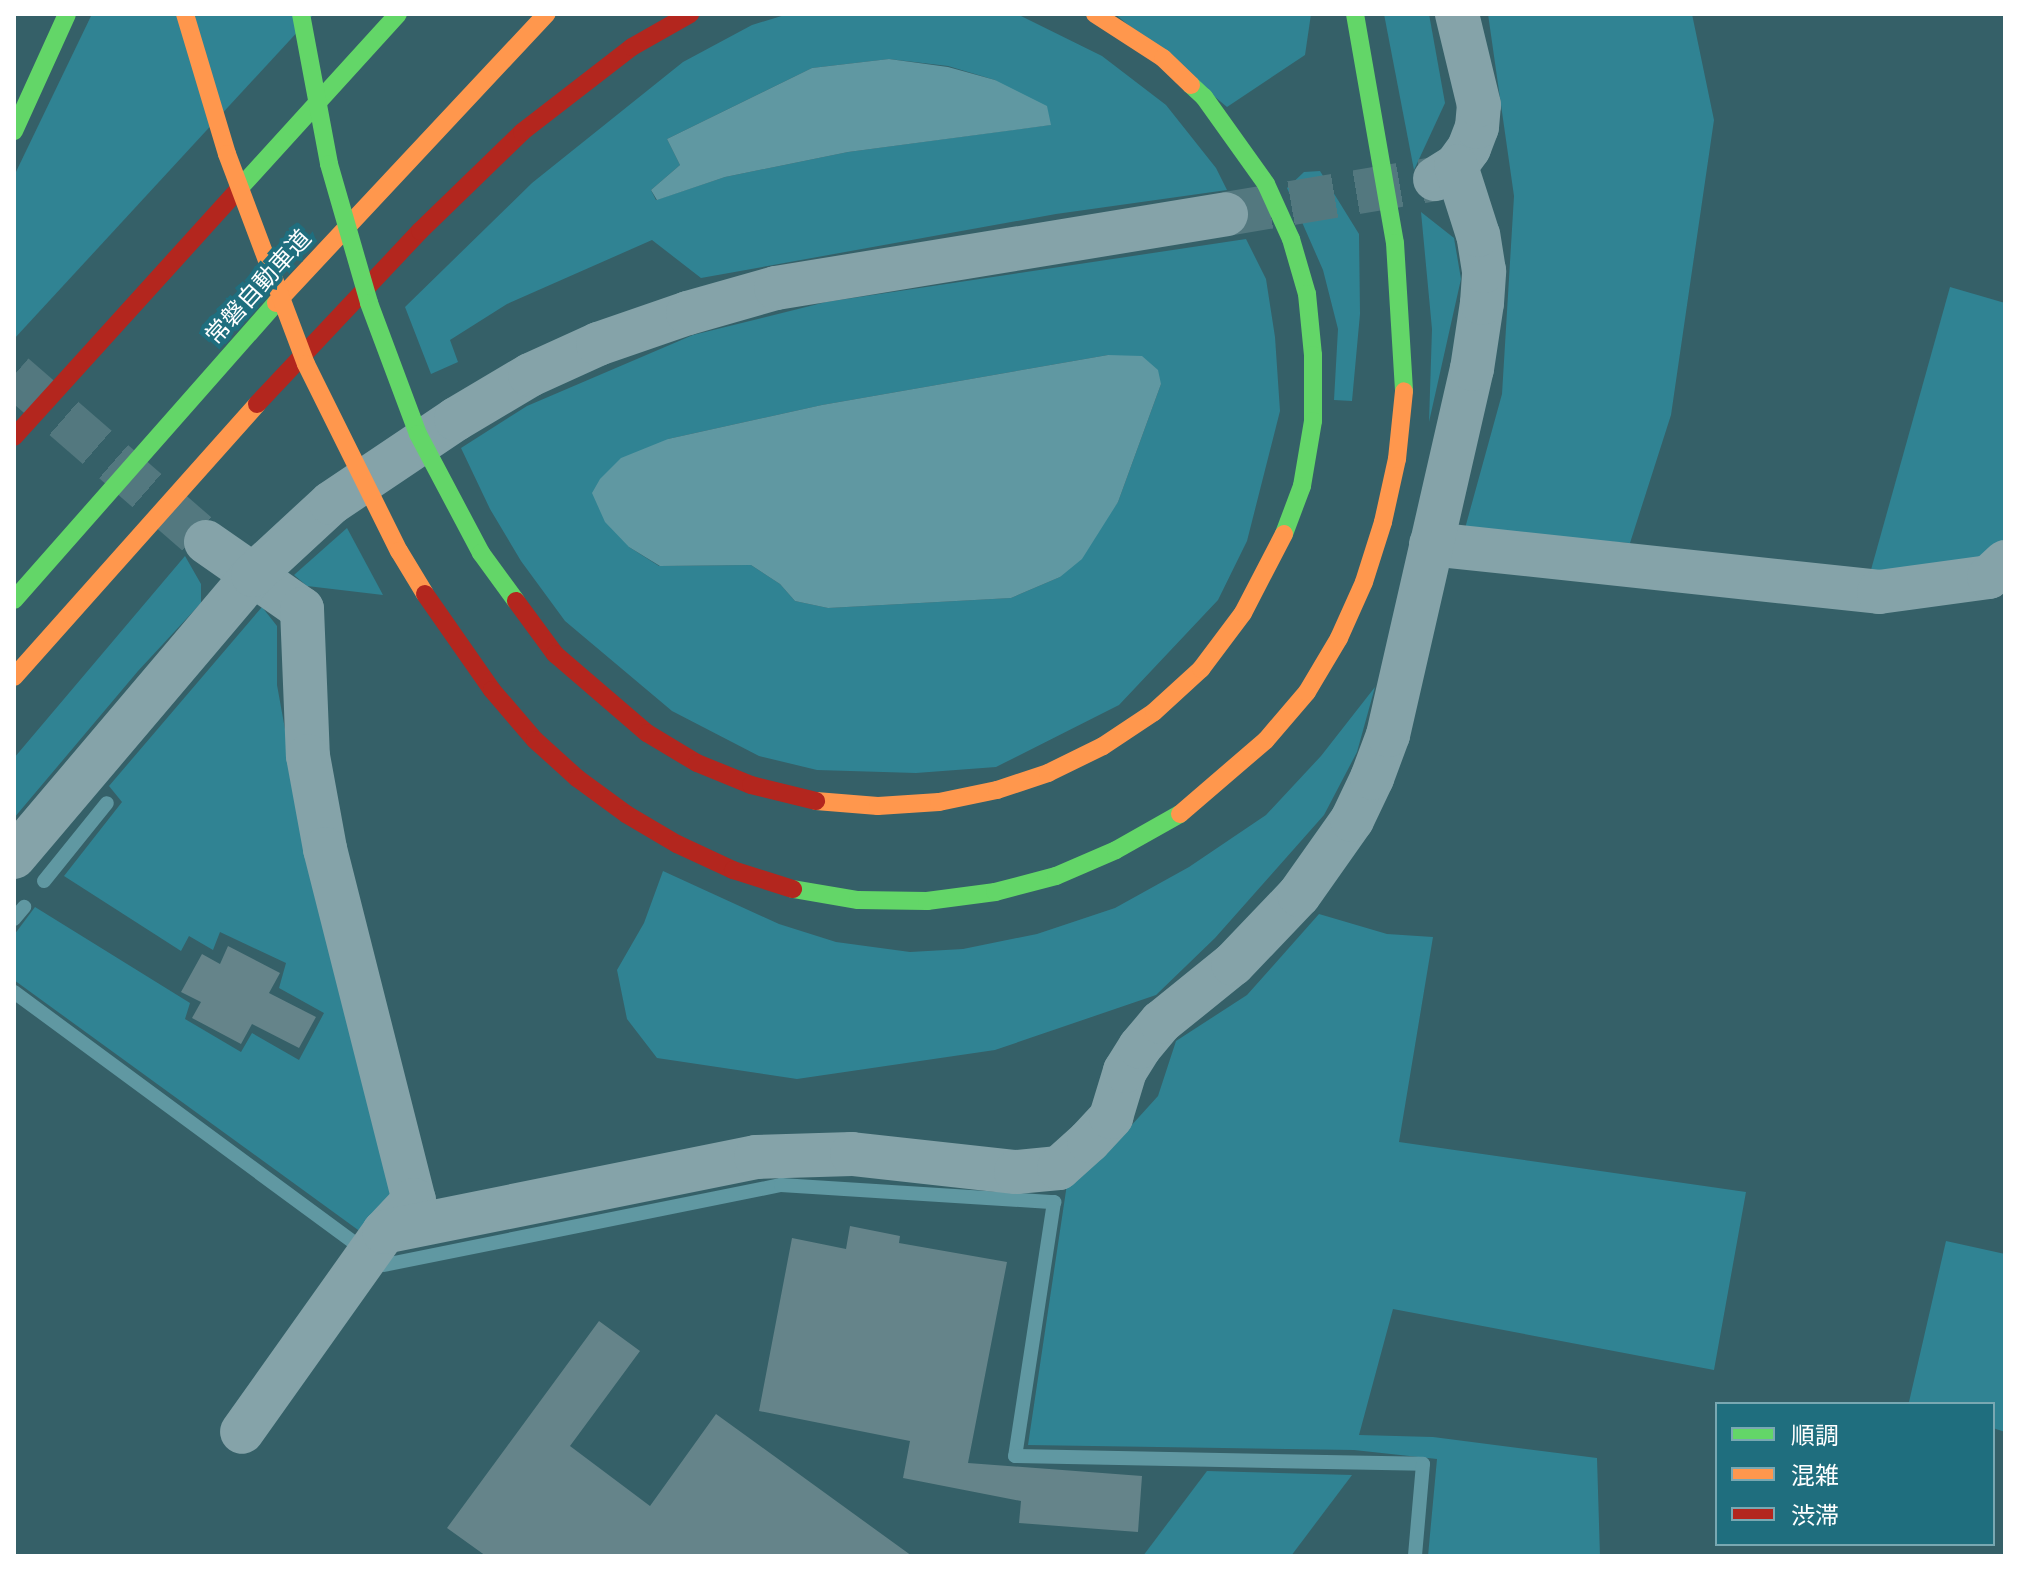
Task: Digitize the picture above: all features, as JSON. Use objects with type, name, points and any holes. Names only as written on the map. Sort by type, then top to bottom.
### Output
[{"type":"highway","points":[[14,131],[67,14]]},
{"type":"highway","points":[[185,14],[227,154],[306,364],[399,551],[446,627],[500,700],[535,740],[577,778],[626,814],[677,844],[733,870],[793,889],[858,900],[927,901],[995,892],[1056,876],[1116,850],[1172,820],[1232,772],[1307,692],[1339,638],[1364,582],[1383,522],[1397,459],[1404,390],[1395,243],[1355,14]]},
{"type":"highway","points":[[301,14],[329,164],[369,303],[418,434],[481,553],[555,654],[647,733],[697,763],[737,779],[816,801],[878,806],[939,802],[997,790],[1048,773],[1103,746],[1154,712],[1209,657],[1243,613],[1272,559],[1302,486],[1313,421],[1313,355],[1307,294],[1291,239],[1266,184],[1204,97],[1163,58],[1095,14]]},
{"type":"highway","points":[[14,437],[398,14]]},
{"type":"highway","name":"常磐自動車道","points":[[14,600],[85,515],[314,260],[546,14]]},
{"type":"highway","points":[[14,677],[259,402],[420,231],[522,132],[576,88],[632,47],[690,14]]},
{"type":"street","points":[[384,1232],[756,1157],[852,1154],[1016,1172],[1059,1168],[1111,1117],[1125,1071],[1161,1022],[1233,964],[1299,895],[1352,820],[1388,735],[1472,369],[1482,303],[1484,271],[1478,235],[1446,172],[1469,148],[1479,105],[1457,14]]},
{"type":"street","points":[[14,857],[253,575],[331,503],[443,427],[530,375],[598,344],[688,313],[776,288],[1226,214]]},
{"type":"street","points":[[206,542],[302,609],[308,756],[325,849],[414,1200],[384,1232],[242,1432]]},
{"type":"street","points":[[1431,544],[1879,592],[1989,577],[2005,562]]},
{"type":"shaded area","points":[[92,14],[314,14],[14,339],[14,176]]},
{"type":"shaded area","points":[[788,14],[1021,16],[1102,56],[1166,105],[1216,168],[1227,190],[1056,214],[701,278],[652,240],[507,304],[450,340],[458,362],[431,374],[405,307],[532,183],[683,62],[752,25]],"holes":[[[889,59],[948,66],[995,80],[1050,125],[848,152],[725,177],[656,200],[651,190],[680,165],[667,139],[812,68]]]},
{"type":"shaded area","points":[[1115,14],[1311,14],[1305,55],[1227,107]]},
{"type":"shaded area","points":[[1384,14],[1429,14],[1445,103],[1414,170]]},
{"type":"shaded area","points":[[1488,14],[1692,14],[1714,120],[1671,415],[1630,543],[1464,532],[1502,394],[1514,196]]},
{"type":"shaded area","points":[[889,59],[948,67],[995,80],[1047,106],[1051,125],[848,152],[725,177],[657,200],[651,190],[680,165],[667,139],[812,68]]},
{"type":"shaded area","points":[[1320,171],[1359,234],[1360,314],[1352,401],[1334,400],[1338,329],[1323,270],[1287,188],[1304,172]]},
{"type":"shaded area","points":[[1421,212],[1454,238],[1461,279],[1429,422],[1432,329]]},
{"type":"shaded area","points":[[1246,239],[1266,279],[1275,337],[1280,411],[1247,541],[1218,600],[1119,705],[996,767],[916,773],[817,770],[759,756],[672,711],[565,621],[521,561],[490,509],[461,448],[527,406],[693,335],[826,302]],"holes":[[[1108,355],[1161,384],[1118,502],[1060,577],[1011,598],[828,608],[795,601],[780,584],[751,565],[659,566],[629,547],[668,439],[822,405]]]},
{"type":"shaded area","points":[[1950,287],[2005,303],[2005,538],[1981,564],[1869,577]]},
{"type":"shaded area","points":[[1108,355],[1142,356],[1158,370],[1161,384],[1118,502],[1082,559],[1060,577],[1011,598],[828,608],[795,601],[780,584],[751,565],[660,566],[629,547],[605,522],[592,493],[600,479],[621,458],[668,439],[822,405]]},
{"type":"shaded area","points":[[347,528],[383,595],[307,586],[294,575]]},
{"type":"shaded area","points":[[185,556],[201,584],[201,603],[138,671],[14,818],[14,758]]},
{"type":"shaded area","points":[[262,607],[277,626],[277,685],[302,823],[396,1197],[365,1235],[14,980],[14,935],[35,907],[190,1003],[185,1019],[241,1052],[252,1033],[299,1060],[324,1013],[279,988],[286,963],[220,932],[213,950],[189,936],[181,951],[64,876],[122,802],[109,786]]},
{"type":"shaded area","points":[[1375,687],[1357,752],[1324,815],[1215,938],[1156,995],[995,1050],[797,1079],[657,1058],[627,1019],[617,970],[644,923],[663,871],[779,924],[836,942],[910,952],[963,949],[1037,934],[1115,908],[1189,867],[1266,815],[1321,756]]},
{"type":"shaded area","points":[[1319,914],[1387,934],[1433,937],[1399,1142],[1746,1192],[1714,1370],[1393,1309],[1359,1435],[1433,1437],[1597,1458],[1600,1556],[1428,1556],[1437,1459],[1354,1450],[1028,1445],[1067,1184],[1110,1149],[1158,1096],[1176,1041],[1247,995]]},
{"type":"shaded area","points":[[1946,1241],[2005,1254],[2005,1432],[1995,1429],[1995,1402],[1909,1402]]},
{"type":"shaded area","points":[[1207,1471],[1352,1475],[1291,1556],[1143,1556]]},
{"type":"building","points":[[228,946],[280,973],[269,993],[316,1017],[299,1048],[252,1024],[241,1044],[192,1018],[201,1002],[181,992],[202,954],[220,964]]},
{"type":"building","points":[[850,1226],[900,1236],[899,1243],[1007,1262],[968,1463],[1142,1476],[1138,1532],[1019,1523],[1021,1501],[903,1478],[910,1441],[759,1411],[792,1238],[846,1249]]},
{"type":"building","points":[[599,1321],[640,1351],[570,1446],[650,1506],[716,1414],[912,1556],[486,1556],[447,1528]]},
{"type":"waterway","points":[[44,881],[107,803]]},
{"type":"waterway","points":[[14,919],[24,907]]},
{"type":"waterway","points":[[14,992],[352,1241]]},
{"type":"waterway","points":[[384,1265],[781,1185],[1054,1202],[1015,1456],[1423,1464],[1415,1556]]},
{"type":"tunnel","points":[[1226,214],[1435,179]]},
{"type":"tunnel","points":[[14,375],[206,542]]},
{"type":"traffic: fast","points":[[14,131],[67,14]]},
{"type":"traffic: fast","points":[[301,14],[329,164],[369,303],[418,434],[481,553],[516,601]]},
{"type":"traffic: fast","points":[[237,191],[398,14]]},
{"type":"traffic: fast","points":[[1355,14],[1395,243],[1404,391]]},
{"type":"traffic: fast","points":[[1191,85],[1204,97],[1266,184],[1291,239],[1307,294],[1313,355],[1313,421],[1302,486],[1284,534]]},
{"type":"traffic: fast","points":[[14,600],[276,303]]},
{"type":"traffic: fast","points":[[793,889],[858,900],[927,901],[995,892],[1056,876],[1116,850],[1180,814]]},
{"type":"traffic: slow","points":[[185,14],[227,154],[306,364],[399,551],[425,594]]},
{"type":"traffic: slow","points":[[276,303],[546,14]]},
{"type":"traffic: slow","points":[[1095,14],[1163,58],[1191,85]]},
{"type":"traffic: slow","points":[[1180,814],[1266,740],[1307,692],[1339,638],[1364,582],[1383,522],[1397,459],[1404,391]]},
{"type":"traffic: slow","points":[[14,677],[257,404]]},
{"type":"traffic: slow","points":[[816,801],[878,806],[939,802],[997,790],[1048,773],[1103,746],[1154,712],[1201,669],[1243,613],[1284,534]]},
{"type":"traffic: jam","points":[[257,404],[420,231],[522,132],[632,47],[690,14]]},
{"type":"traffic: jam","points":[[14,437],[237,191]]},
{"type":"traffic: jam","points":[[425,594],[492,690],[535,740],[577,778],[626,814],[677,844],[733,870],[793,889]]},
{"type":"traffic: jam","points":[[516,601],[555,654],[647,733],[697,763],[751,785],[816,801]]}]
